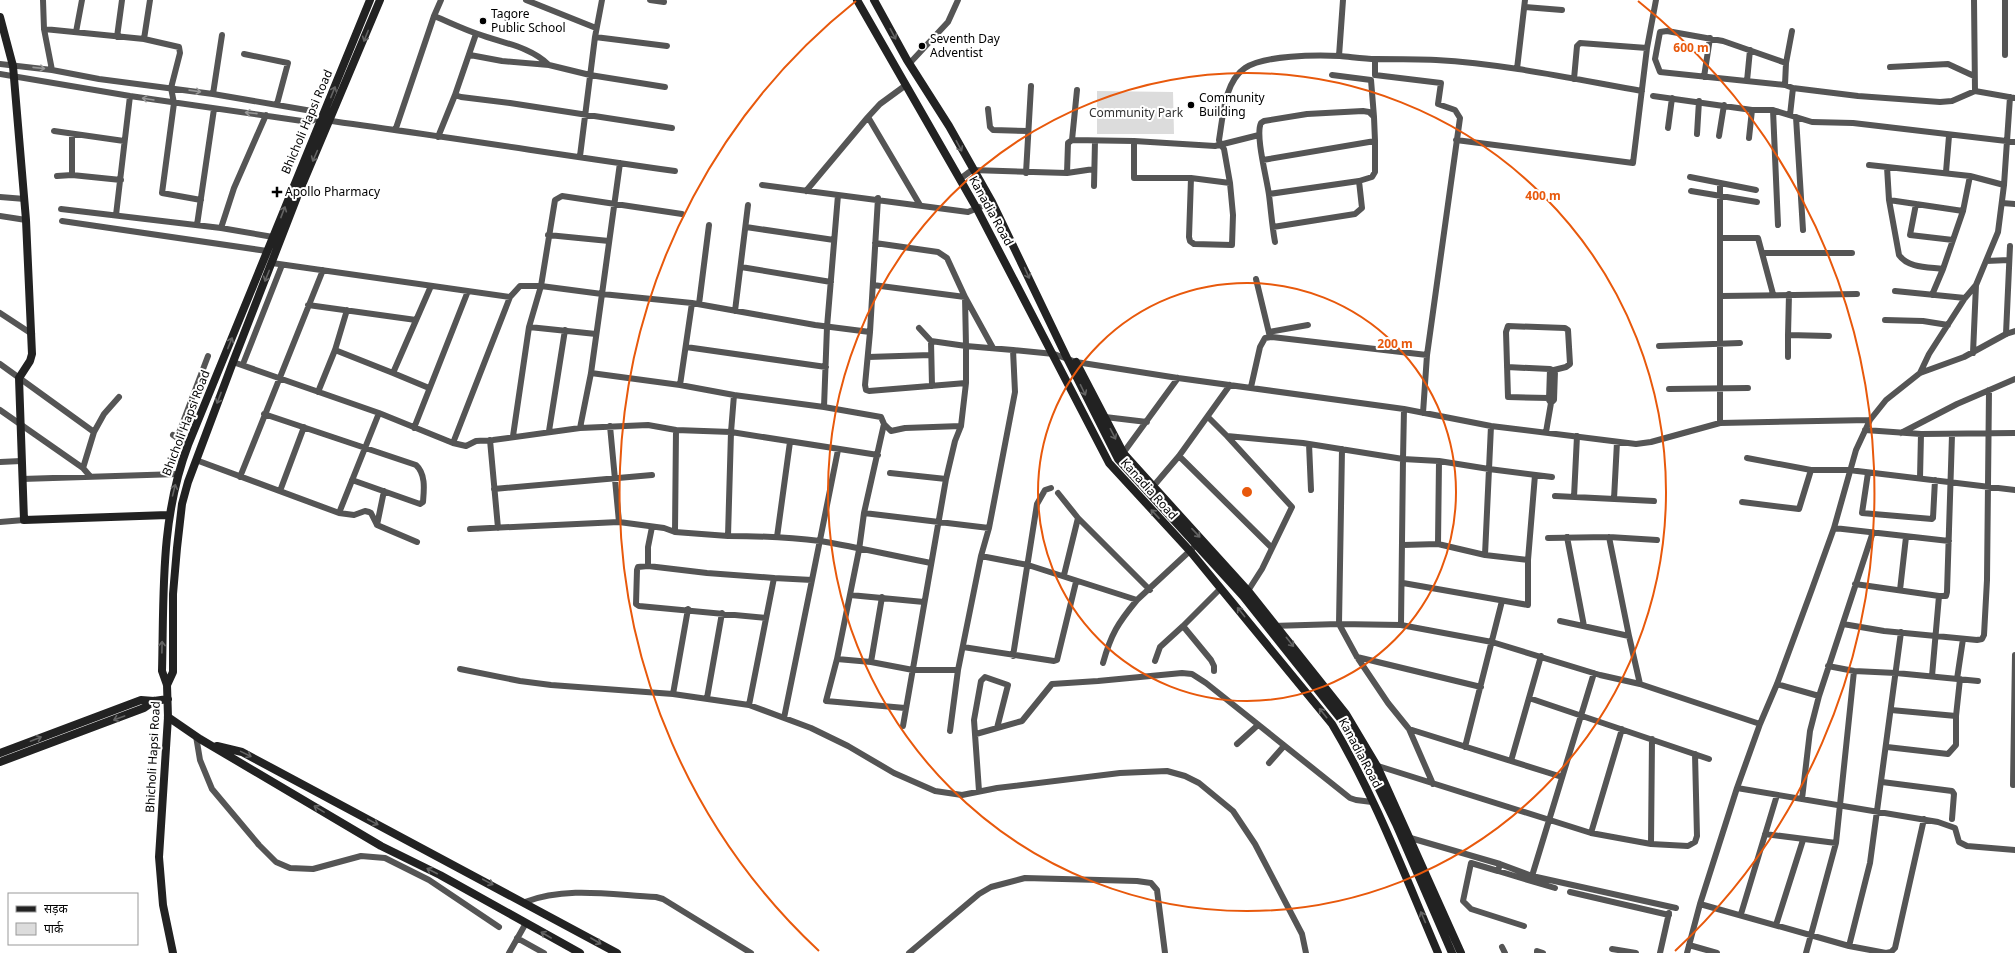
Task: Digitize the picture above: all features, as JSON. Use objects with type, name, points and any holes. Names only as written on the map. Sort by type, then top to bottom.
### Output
[{"type":"street","points":[[43,0],[44,29],[52,70]]},
{"type":"street","points":[[76,32],[82,0]]},
{"type":"street","points":[[117,37],[122,0]]},
{"type":"street","points":[[144,39],[150,0]]},
{"type":"street","name":"Bhicholi Hapsi Road","points":[[173,953],[163,905],[159,857],[168,717],[167,685],[162,672],[165,550],[168,514],[178,474],[188,446],[267,251],[323,120],[370,0]]},
{"type":"street","points":[[167,685],[173,672],[173,594],[182,504],[196,460],[297,197],[323,120],[380,0]]},
{"type":"street","points":[[396,128],[434,16],[441,0]]},
{"type":"street","points":[[526,0],[596,28]]},
{"type":"street","points":[[545,7],[547,0]]},
{"type":"street","points":[[580,156],[596,28],[602,0]]},
{"type":"street","points":[[650,0],[664,2]]},
{"type":"street","name":"Kanadia Road","points":[[857,0],[977,209],[1046,338],[1109,463],[1190,551],[1221,588],[1332,724],[1350,753],[1438,953]]},
{"type":"street","name":"Kanadia Road","points":[[874,0],[909,64],[949,126],[972,170],[992,202],[1067,358],[1121,456],[1198,545],[1221,565],[1246,594],[1343,716],[1358,740],[1366,762],[1396,824],[1405,838],[1430,900],[1458,953]]},
{"type":"street","points":[[909,64],[948,22],[958,0]]},
{"type":"street","points":[[1339,56],[1343,0]]},
{"type":"street","points":[[1518,69],[1525,0]]},
{"type":"street","points":[[1456,140],[1633,163],[1647,48],[1656,0]]},
{"type":"street","points":[[1974,0],[1975,91]]},
{"type":"street","points":[[2005,0],[2005,55]]},
{"type":"street","points":[[1525,7],[1562,10]]},
{"type":"street","points":[[434,16],[476,34],[529,50],[540,56],[549,65]]},
{"type":"street","points":[[0,17],[13,66],[25,199],[32,334],[30,360],[19,378],[24,520]]},
{"type":"street","points":[[44,29],[144,39],[179,47],[180,53],[171,88],[174,103],[162,193],[201,200]]},
{"type":"street","points":[[1786,62],[1710,38],[1668,30],[1660,32],[1655,59],[1660,72],[1785,85],[1793,88],[1858,96],[1940,102],[1952,101],[1975,91],[2014,96],[2007,142],[2004,185],[1998,232],[1976,285],[1965,298],[1929,354],[1920,373]]},
{"type":"street","points":[[1785,85],[1786,62],[1792,31]]},
{"type":"street","points":[[438,137],[470,55],[476,34]]},
{"type":"street","points":[[213,94],[222,36]]},
{"type":"street","points":[[595,37],[667,46]]},
{"type":"street","points":[[1704,77],[1710,38]]},
{"type":"street","points":[[1574,79],[1577,46],[1580,42],[1647,48]]},
{"type":"street","points":[[1747,82],[1750,50]]},
{"type":"street","points":[[244,54],[288,63],[277,104]]},
{"type":"street","points":[[470,55],[549,65],[590,75],[665,87]]},
{"type":"street","points":[[1191,178],[1190,241],[1194,244],[1232,245],[1233,215],[1230,183],[1224,149],[1220,144],[1229,90],[1234,78],[1244,69],[1256,61],[1270,58],[1339,56],[1375,59],[1438,60],[1518,69],[1642,91]]},
{"type":"street","points":[[1375,59],[1375,75],[1441,83],[1438,104],[1455,110],[1460,118],[1427,355],[1423,413]]},
{"type":"street","points":[[0,64],[52,70],[99,79],[277,104],[312,111],[323,120]]},
{"type":"street","points":[[1890,67],[1948,64],[1974,76]]},
{"type":"street","points":[[0,74],[214,109],[309,122],[323,120],[396,128],[438,137],[580,156],[675,171]]},
{"type":"street","points":[[1269,194],[1359,181],[1374,175],[1375,141],[1371,80],[1332,75]]},
{"type":"street","points":[[806,191],[880,104],[906,85]]},
{"type":"street","points":[[1026,173],[1031,86]]},
{"type":"street","points":[[1793,88],[1793,116],[1803,230]]},
{"type":"street","points":[[1067,174],[1068,143],[1072,140],[1077,90]]},
{"type":"street","points":[[455,95],[672,128]]},
{"type":"street","points":[[116,215],[130,96]]},
{"type":"street","points":[[1653,96],[1752,110],[1773,110],[1812,122],[1853,123],[1949,136],[2015,142]]},
{"type":"street","points":[[1668,128],[1672,98]]},
{"type":"street","points":[[1697,134],[1698,102]]},
{"type":"street","points":[[1719,136],[1724,105]]},
{"type":"street","points":[[197,225],[214,109]]},
{"type":"street","points":[[988,109],[990,127],[993,130],[1028,131]]},
{"type":"street","points":[[1750,138],[1752,110]]},
{"type":"street","points":[[1773,110],[1778,225]]},
{"type":"street","points":[[1275,242],[1259,127],[1264,121],[1306,114],[1369,112],[1374,117]]},
{"type":"street","points":[[221,228],[234,188],[266,115]]},
{"type":"street","points":[[868,117],[920,205]]},
{"type":"street","points":[[54,131],[124,142]]},
{"type":"street","points":[[72,134],[72,174]]},
{"type":"street","points":[[1072,140],[1134,141],[1215,146],[1259,135]]},
{"type":"street","points":[[1946,172],[1949,136]]},
{"type":"street","points":[[1094,186],[1095,141]]},
{"type":"street","points":[[1134,141],[1134,178],[1191,178],[1230,183]]},
{"type":"street","points":[[1263,160],[1375,141]]},
{"type":"street","points":[[580,428],[591,373],[620,163]]},
{"type":"street","points":[[1869,165],[1946,172],[1970,176],[2004,185]]},
{"type":"street","points":[[1887,167],[1889,200],[1899,255],[1911,265],[1943,269]]},
{"type":"street","points":[[960,179],[972,170],[1067,174],[1094,169]]},
{"type":"street","points":[[57,176],[72,174],[121,180]]},
{"type":"street","points":[[1932,295],[1953,240],[1962,211],[1970,176]]},
{"type":"street","points":[[1690,177],[1756,190]]},
{"type":"street","points":[[1273,227],[1348,215],[1360,211],[1362,208],[1359,181]]},
{"type":"street","points":[[1720,183],[1720,423]]},
{"type":"street","points":[[762,185],[838,195],[878,198],[968,212],[992,202]]},
{"type":"street","points":[[1691,191],[1757,202]]},
{"type":"street","points":[[824,407],[828,327],[838,195]]},
{"type":"street","points":[[513,436],[529,327],[542,286],[548,235],[555,200],[557,197],[562,196],[682,214]]},
{"type":"street","points":[[0,197],[25,199]]},
{"type":"street","points":[[878,198],[874,285],[865,385],[867,391],[966,383]]},
{"type":"street","points":[[1889,200],[1962,211]]},
{"type":"street","points":[[2002,203],[2015,204]]},
{"type":"street","points":[[1916,204],[1910,235],[1953,240]]},
{"type":"street","points":[[735,311],[748,205]]},
{"type":"street","points":[[61,209],[221,228],[273,237]]},
{"type":"street","points":[[0,216],[26,220]]},
{"type":"street","points":[[62,220],[267,251]]},
{"type":"street","points":[[699,304],[709,225]]},
{"type":"street","points":[[746,227],[834,240]]},
{"type":"street","points":[[548,235],[609,241]]},
{"type":"street","points":[[1721,238],[1758,238],[1773,294]]},
{"type":"street","points":[[875,243],[938,252],[947,258],[965,297],[993,348]]},
{"type":"street","points":[[2006,334],[2010,246]]},
{"type":"street","points":[[1003,258],[1017,252]]},
{"type":"street","points":[[1763,253],[1852,253]]},
{"type":"street","points":[[1986,261],[2009,260]]},
{"type":"street","points":[[272,263],[510,297]]},
{"type":"street","points":[[243,364],[282,265]]},
{"type":"street","points":[[741,267],[832,282]]},
{"type":"street","points":[[240,477],[308,304],[323,270]]},
{"type":"street","points":[[1256,279],[1269,334]]},
{"type":"street","points":[[874,285],[965,297]]},
{"type":"street","points":[[1973,353],[1976,285]]},
{"type":"street","points":[[393,373],[431,286]]},
{"type":"street","points":[[453,443],[510,297],[520,286],[542,286],[692,303],[828,327],[870,332]]},
{"type":"street","points":[[414,428],[468,291]]},
{"type":"street","points":[[1895,291],[1965,298]]},
{"type":"street","points":[[1721,296],[1773,294],[1857,294]]},
{"type":"street","points":[[1788,358],[1789,294]]},
{"type":"street","points":[[903,726],[946,479],[955,441],[961,426],[966,383],[965,297]]},
{"type":"street","points":[[680,385],[692,303]]},
{"type":"street","points":[[308,304],[416,320]]},
{"type":"street","points":[[318,392],[335,350],[347,310]]},
{"type":"street","points":[[0,313],[32,334]]},
{"type":"street","points":[[1885,320],[1923,321],[1948,325]]},
{"type":"street","points":[[1251,387],[1260,346],[1265,338],[1269,334],[1308,326]]},
{"type":"street","points":[[1507,367],[1552,370],[1566,367],[1570,364],[1569,331],[1565,328],[1508,326],[1506,328],[1507,367],[1508,397],[1550,401]]},
{"type":"street","points":[[529,327],[596,334]]},
{"type":"street","points":[[919,328],[931,341],[966,346],[1054,354],[1076,362],[1178,378],[1404,409],[1491,426],[1636,444],[1651,442],[1720,423],[1870,420]]},
{"type":"street","points":[[549,431],[565,330]]},
{"type":"street","points":[[1687,953],[1700,904],[1737,788],[1834,528],[1849,470],[1870,420],[1886,400],[1920,373],[1973,353],[2006,334],[2015,331]]},
{"type":"street","points":[[1046,338],[1054,332]]},
{"type":"street","points":[[1269,334],[1427,355]]},
{"type":"street","points":[[1788,335],[1829,336]]},
{"type":"street","points":[[931,341],[932,386]]},
{"type":"street","points":[[1660,346],[1720,345],[1740,343]]},
{"type":"street","points":[[686,346],[826,367]]},
{"type":"street","points":[[335,350],[430,388]]},
{"type":"street","points":[[950,731],[958,670],[981,556],[989,528],[1015,392],[1013,350]]},
{"type":"street","points":[[868,357],[931,355]]},
{"type":"street","points":[[188,446],[175,436],[208,356]]},
{"type":"street","points":[[224,358],[379,413],[453,443],[466,446],[476,441],[549,431],[610,426],[648,425],[676,430],[731,432],[878,456]]},
{"type":"street","points":[[1076,362],[1101,419],[1147,422]]},
{"type":"street","points":[[0,364],[94,432]]},
{"type":"street","points":[[1546,432],[1552,370]]},
{"type":"street","points":[[591,373],[680,385],[734,395],[824,407],[881,417],[884,424],[891,431],[905,428],[961,426]]},
{"type":"street","points":[[1121,456],[1178,378]]},
{"type":"street","points":[[1902,433],[1957,404],[2015,379]]},
{"type":"street","points":[[1221,565],[1151,490],[1179,456],[1230,385]]},
{"type":"street","points":[[1668,389],[1748,388]]},
{"type":"street","points":[[1843,624],[1963,639],[1982,639],[1984,635],[1987,580],[1986,486],[1989,434],[1989,390]]},
{"type":"street","points":[[728,536],[731,432],[734,395]]},
{"type":"street","points":[[83,468],[94,432],[104,414],[119,397]]},
{"type":"street","points":[[1401,624],[1403,583],[1404,409]]},
{"type":"street","points":[[0,410],[83,468],[89,475]]},
{"type":"street","points":[[339,513],[379,413]]},
{"type":"street","points":[[264,414],[365,446],[416,465],[420,469],[424,487],[422,503],[384,492],[352,480]]},
{"type":"street","points":[[1208,417],[1292,507],[1272,548],[1246,594]]},
{"type":"street","points":[[884,424],[864,513],[859,550],[837,659],[826,701],[905,708]]},
{"type":"street","points":[[610,426],[619,522]]},
{"type":"street","points":[[1484,555],[1491,426]]},
{"type":"street","points":[[280,491],[304,427]]},
{"type":"street","points":[[675,532],[676,430]]},
{"type":"street","points":[[1865,430],[1952,435],[2015,433]]},
{"type":"street","points":[[1920,478],[1921,434]]},
{"type":"street","points":[[1855,584],[1946,596],[1952,435]]},
{"type":"street","points":[[1227,436],[1309,444],[1403,459],[1439,461],[1552,477]]},
{"type":"street","points":[[1574,497],[1577,436]]},
{"type":"street","points":[[490,440],[498,528]]},
{"type":"street","points":[[777,537],[790,442]]},
{"type":"street","points":[[1614,499],[1617,442]]},
{"type":"street","points":[[1309,444],[1311,490]]},
{"type":"street","points":[[1342,449],[1339,624],[1357,657],[1388,703],[1409,729],[1433,784]]},
{"type":"street","points":[[784,718],[838,450]]},
{"type":"street","points":[[1179,456],[1272,548]]},
{"type":"street","points":[[1747,458],[1811,470],[1849,470],[2015,490]]},
{"type":"street","points":[[196,460],[339,513],[354,515],[369,512],[377,525],[417,542]]},
{"type":"street","points":[[0,462],[21,461]]},
{"type":"street","points":[[1438,544],[1439,461]]},
{"type":"street","points":[[1742,502],[1799,509],[1811,470]]},
{"type":"street","points":[[890,473],[946,479]]},
{"type":"street","points":[[1868,473],[1862,513],[1932,519],[1935,480]]},
{"type":"street","points":[[22,479],[89,475],[178,474]]},
{"type":"street","points":[[494,489],[652,475]]},
{"type":"street","points":[[1403,583],[1528,605],[1528,560],[1535,475]]},
{"type":"street","points":[[1013,656],[1037,504],[1044,490],[1051,488]]},
{"type":"street","points":[[377,525],[384,492]]},
{"type":"street","points":[[1058,493],[1078,518],[1150,590]]},
{"type":"street","points":[[1555,496],[1654,501]]},
{"type":"street","points":[[864,513],[989,528]]},
{"type":"street","points":[[0,522],[168,514]]},
{"type":"street","points":[[1064,575],[1078,518]]},
{"type":"street","points":[[470,529],[619,522],[664,528],[675,532],[728,536],[777,537],[820,542],[932,563]]},
{"type":"street","points":[[648,566],[648,547],[652,527]]},
{"type":"street","points":[[1834,528],[1949,541]]},
{"type":"street","points":[[1802,799],[1810,732],[1819,696],[1873,532]]},
{"type":"street","points":[[1609,537],[1640,684]]},
{"type":"street","points":[[1548,538],[1609,537],[1657,540]]},
{"type":"street","points":[[1900,590],[1906,537]]},
{"type":"street","points":[[1567,538],[1584,626]]},
{"type":"street","points":[[1403,545],[1438,544],[1484,555],[1528,560]]},
{"type":"street","points":[[1103,664],[1117,624],[1138,600],[1198,545]]},
{"type":"street","points":[[981,556],[1028,565],[1064,575],[1076,582],[1138,600]]},
{"type":"street","points":[[766,618],[688,609],[638,606],[636,604],[638,567],[648,566],[707,573],[812,580]]},
{"type":"street","points":[[748,705],[774,578]]},
{"type":"street","points":[[963,647],[1013,656],[1054,661],[1058,657],[1076,582]]},
{"type":"street","points":[[1155,661],[1160,647],[1221,588]]},
{"type":"street","points":[[850,595],[924,602]]},
{"type":"street","points":[[1932,676],[1939,596]]},
{"type":"street","points":[[871,662],[882,597]]},
{"type":"street","points":[[1465,747],[1502,601]]},
{"type":"street","points":[[673,694],[688,609]]},
{"type":"street","points":[[707,698],[722,613]]},
{"type":"street","points":[[1560,621],[1629,636]]},
{"type":"street","points":[[1272,626],[1401,624],[1492,642],[1640,684],[1760,724]]},
{"type":"street","points":[[1183,626],[1211,660],[1214,666],[1214,672]]},
{"type":"street","points":[[1849,946],[1870,863],[1887,747],[1901,632]]},
{"type":"street","points":[[1887,747],[1948,754],[1956,745],[1956,716],[1963,639]]},
{"type":"street","points":[[1511,761],[1541,656]]},
{"type":"street","points":[[2013,785],[2015,656]]},
{"type":"street","points":[[1357,657],[1481,687]]},
{"type":"street","points":[[837,659],[871,662],[913,670],[958,670]]},
{"type":"street","points":[[1828,666],[1854,671],[1896,673],[1978,681]]},
{"type":"street","points":[[460,669],[520,681],[551,685],[673,694],[748,705],[822,733],[894,773],[934,791],[962,795],[979,791],[1120,773],[1167,771],[1185,776],[1200,783],[1233,811],[1255,844],[1302,934],[1306,953]]},
{"type":"street","points":[[1806,953],[1836,843],[1854,671]]},
{"type":"street","points":[[1532,876],[1594,672]]},
{"type":"street","points":[[976,734],[1022,721],[1052,684],[1182,673],[1192,674],[1206,683],[1350,798],[1372,802]]},
{"type":"street","points":[[979,791],[974,720],[981,681],[986,678],[1008,685],[997,728]]},
{"type":"street","points":[[1777,684],[1819,696]]},
{"type":"street","points":[[1529,698],[1709,759]]},
{"type":"street","points":[[0,762],[144,708],[154,702],[168,699]]},
{"type":"street","points":[[0,753],[141,700],[154,702]]},
{"type":"street","points":[[1891,710],[1956,716]]},
{"type":"street","points":[[168,717],[208,744],[381,846],[440,875],[580,953]]},
{"type":"street","points":[[1237,744],[1258,725]]},
{"type":"street","points":[[1409,729],[1562,777]]},
{"type":"street","points":[[1591,833],[1622,729]]},
{"type":"street","points":[[196,736],[200,760],[212,789],[253,839],[276,862],[290,868],[313,869],[361,856],[385,858],[428,880],[499,926]]},
{"type":"street","points":[[1651,844],[1652,739]]},
{"type":"street","points":[[1358,740],[1377,766],[1405,838],[1500,864],[1532,876],[1555,888]]},
{"type":"street","points":[[208,744],[242,752],[525,902],[617,953]]},
{"type":"street","points":[[1269,763],[1284,746]]},
{"type":"street","points":[[1366,762],[1591,833],[1651,844],[1688,846],[1695,842],[1697,836],[1695,754]]},
{"type":"street","points":[[1882,782],[1952,791],[1954,794],[1952,819]]},
{"type":"street","points":[[1737,788],[1938,822],[1955,828],[1959,842],[1967,846],[2015,850]]},
{"type":"street","points":[[1741,914],[1777,795]]},
{"type":"street","points":[[1700,904],[1741,914],[1849,946],[1886,953],[1894,951],[1924,819]]},
{"type":"street","points":[[1765,834],[1836,843]]},
{"type":"street","points":[[1776,925],[1803,840]]},
{"type":"street","points":[[1524,926],[1471,909],[1463,901],[1471,863],[1539,881],[1620,896],[1673,908],[1669,915],[1660,953]]},
{"type":"street","points":[[1498,871],[1500,864]]},
{"type":"street","points":[[909,953],[979,894],[991,887],[1025,878],[1151,883],[1157,890],[1165,953]]},
{"type":"street","points":[[525,902],[542,896],[576,892],[656,897],[663,899],[751,953]]},
{"type":"street","points":[[1570,892],[1669,915]]},
{"type":"street","points":[[1618,904],[1620,896]]},
{"type":"street","points":[[509,953],[526,924]]},
{"type":"street","points":[[517,938],[544,953]]},
{"type":"street","points":[[1689,946],[1717,953]]},
{"type":"street","points":[[1612,949],[1636,953]]},
{"type":"street","points":[[1537,953],[1537,951],[1543,953]]},
{"type":"green space","name":"Community Park","points":[[1097,91],[1173,92],[1174,134],[1097,134]]},
{"type":"place","name":"Tagore Public School","points":[[483,21]]},
{"type":"place","name":"Seventh Day Adventist","points":[[922,46]]},
{"type":"place","name":"Community Building","points":[[1191,105]]},
{"type":"place","name":"Apollo Pharmacy","points":[[277,192]]}]
